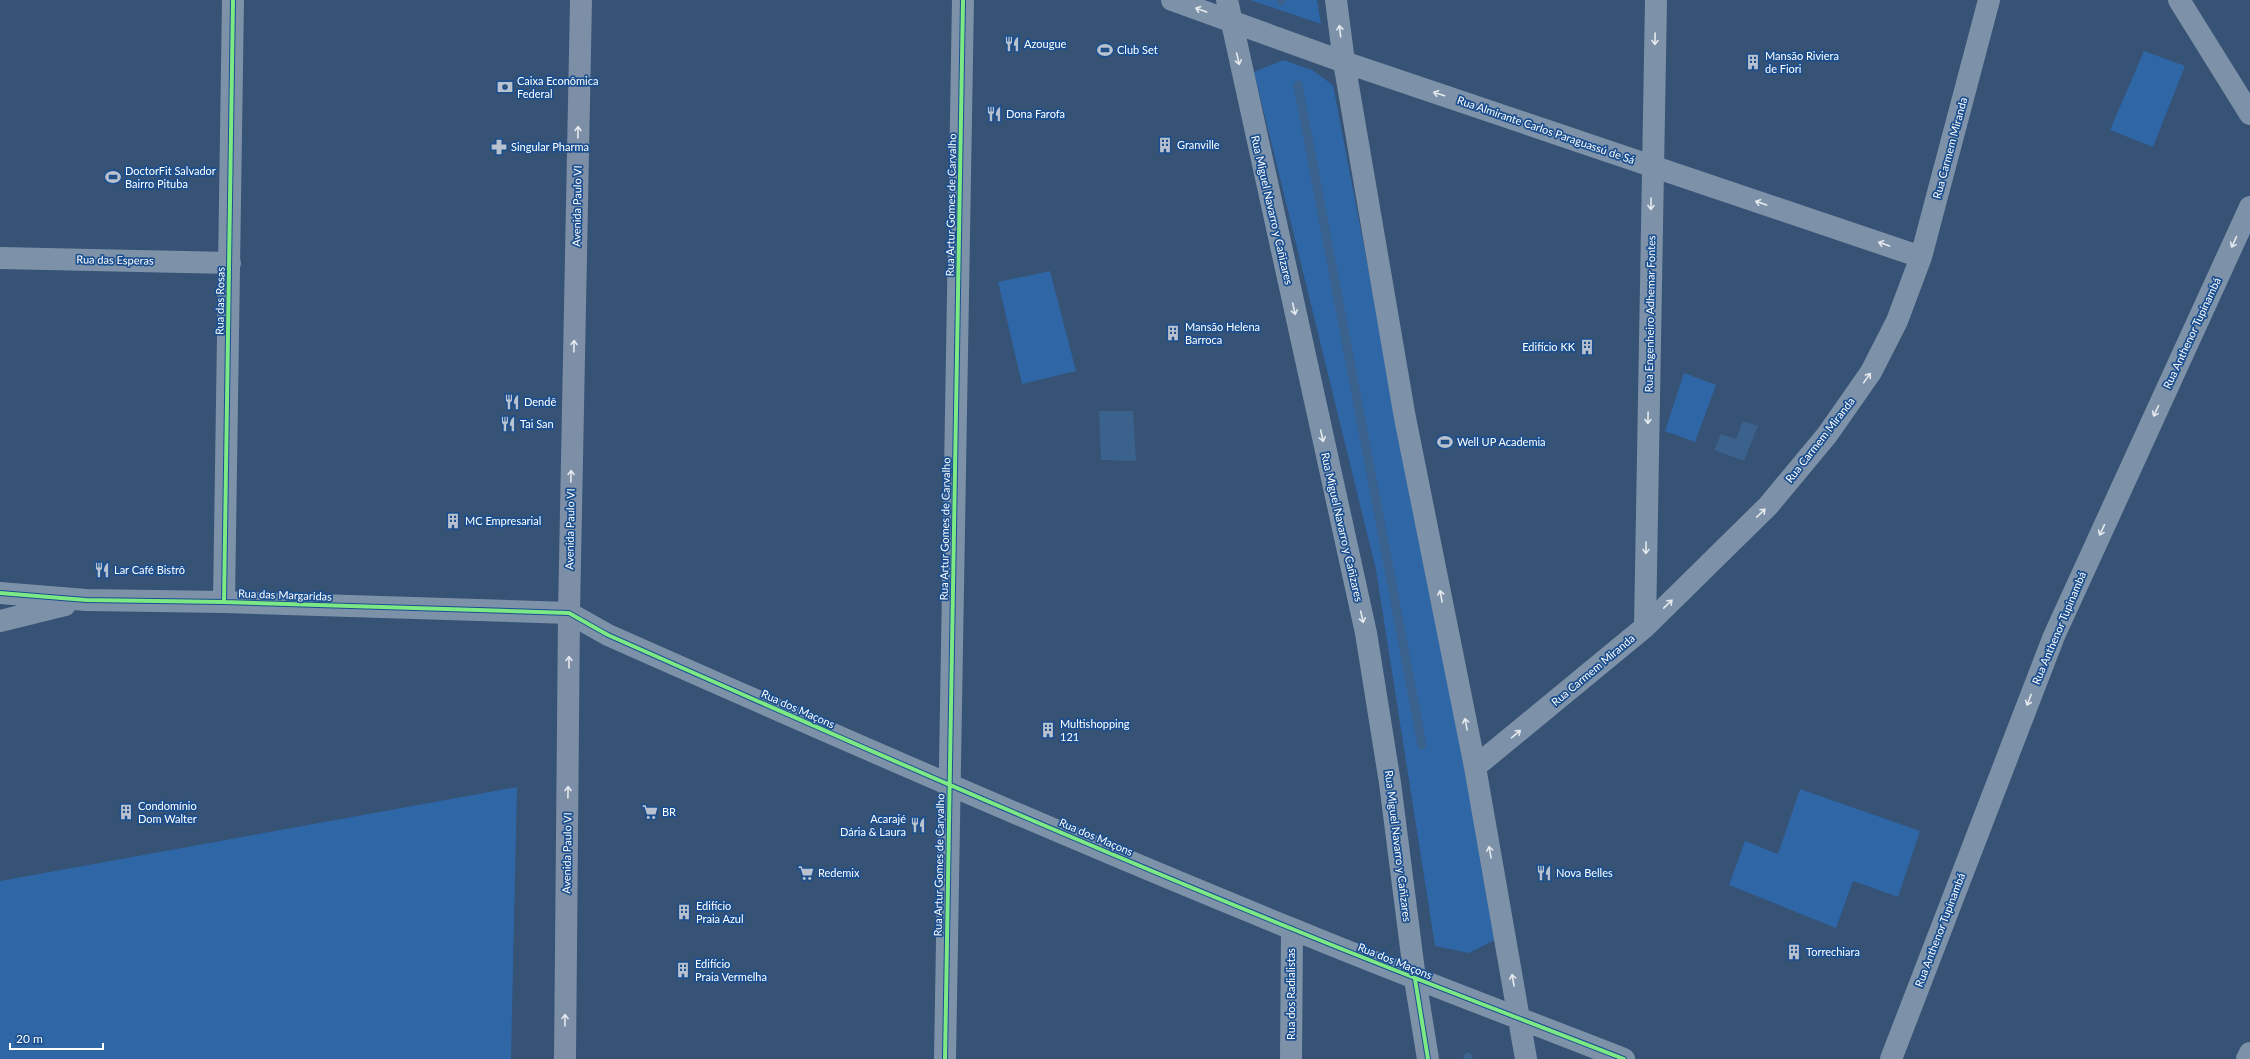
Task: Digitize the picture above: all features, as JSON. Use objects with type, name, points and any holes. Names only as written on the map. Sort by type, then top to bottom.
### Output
[{"type":"main road","name":"Avenida Paulo VI","points":[[565,1059],[569,613],[581,0]]},
{"type":"street","name":"Rua das Rosas","points":[[224,602],[233,0]]},
{"type":"street","name":"Rua Artur Gomes de Carvalho","points":[[945,1059],[963,0]]},
{"type":"street","name":"Rua Almirante Carlos Paraguassú de Sá","points":[[1172,0],[1228,10],[1344,62],[1921,257]]},
{"type":"street","points":[[1336,0],[1344,62],[1405,418],[1475,767],[1526,1059]]},
{"type":"street","name":"Rua Engenheiro Adhemar Fontes","points":[[1645,627],[1656,0]]},
{"type":"street","name":"Rua Carmem Miranda","points":[[1475,767],[1645,627],[1768,506],[1828,435],[1871,372],[1897,321],[1921,257],[1989,0]]},
{"type":"street","points":[[2179,0],[2250,114]]},
{"type":"street","name":"Rua Miguel Navarro y Cañizares","points":[[1228,10],[1366,633],[1390,783],[1415,979],[1428,1059]]},
{"type":"street","name":"Rua Anthenor Tupinambá","points":[[1891,1059],[2054,636],[2250,207]]},
{"type":"street","name":"Rua das Esperas","points":[[0,258],[230,263]]},
{"type":"street","name":"Rua das Margaridas","points":[[0,593],[86,600],[224,602],[569,613]]},
{"type":"street","points":[[0,621],[86,600]]},
{"type":"street","name":"Rua dos Maçons","points":[[569,613],[608,635],[950,785],[1292,929],[1415,979],[1624,1059]]},
{"type":"street","name":"Rua dos Radialistas","points":[[1291,1059],[1292,929]]},
{"type":"street","points":[[2247,1059],[2250,1053]]},
{"type":"shaded area","points":[[1250,0],[1317,0],[1321,24]]},
{"type":"shaded area","points":[[2144,51],[2185,66],[2153,147],[2110,130]]},
{"type":"shaded area","points":[[1283,60],[1312,70],[1333,85],[1497,939],[1469,953],[1435,946],[1376,570],[1254,72]]},
{"type":"shaded area","points":[[1050,271],[1076,371],[1022,384],[998,282]]},
{"type":"shaded area","points":[[1684,373],[1716,385],[1695,442],[1665,431]]},
{"type":"shaded area","points":[[1099,411],[1133,411],[1136,461],[1101,460]]},
{"type":"shaded area","points":[[1743,421],[1758,426],[1744,461],[1714,450],[1721,434],[1736,439]]},
{"type":"shaded area","points":[[517,787],[511,1059],[0,1059],[0,881]]},
{"type":"shaded area","points":[[1800,789],[1920,831],[1898,897],[1853,881],[1836,928],[1729,885],[1745,841],[1778,854]]},
{"type":"waterway","points":[[1298,85],[1422,745]]},
{"type":"cycle path","points":[[224,602],[233,0]]},
{"type":"cycle path","points":[[945,1059],[963,0]]},
{"type":"cycle path","points":[[0,593],[86,600],[224,602],[569,613],[608,635],[1036,822],[1377,963],[1624,1059]]},
{"type":"cycle path","points":[[1415,979],[1428,1059]]},
{"type":"place","name":"Azougue","points":[[1012,44]]},
{"type":"place","name":"Club Set","points":[[1105,50]]},
{"type":"place","name":"Mansão Riviera de Fiori","points":[[1753,62]]},
{"type":"place","name":"Caixa Econômica Federal","points":[[505,87]]},
{"type":"place","name":"Dona Farofa","points":[[994,114]]},
{"type":"place","name":"Granville","points":[[1165,145]]},
{"type":"place","name":"Singular Pharma","points":[[499,147]]},
{"type":"place","name":"DoctorFit Salvador Bairro Pituba","points":[[113,177]]},
{"type":"place","name":"Mansão Helena Barroca","points":[[1173,333]]},
{"type":"place","name":"Edifício KK","points":[[1587,347]]},
{"type":"place","name":"Dendê","points":[[512,402]]},
{"type":"place","name":"Tai San","points":[[508,424]]},
{"type":"place","name":"Well UP Academia","points":[[1445,442]]},
{"type":"place","name":"MC Empresarial","points":[[453,521]]},
{"type":"place","name":"Lar Café Bistrô","points":[[102,570]]},
{"type":"place","name":"Multishopping 121","points":[[1048,730]]},
{"type":"place","name":"Condomínio Dom Walter","points":[[126,812]]},
{"type":"place","name":"BR","points":[[650,812]]},
{"type":"place","name":"Acarajé Dária & Laura","points":[[918,825]]},
{"type":"place","name":"Redemix","points":[[806,873]]},
{"type":"place","name":"Nova Belles","points":[[1544,873]]},
{"type":"place","name":"Edifício Praia Azul","points":[[684,912]]},
{"type":"place","name":"Torrechiara","points":[[1794,952]]},
{"type":"place","name":"Edifício Praia Vermelha","points":[[683,970]]}]
